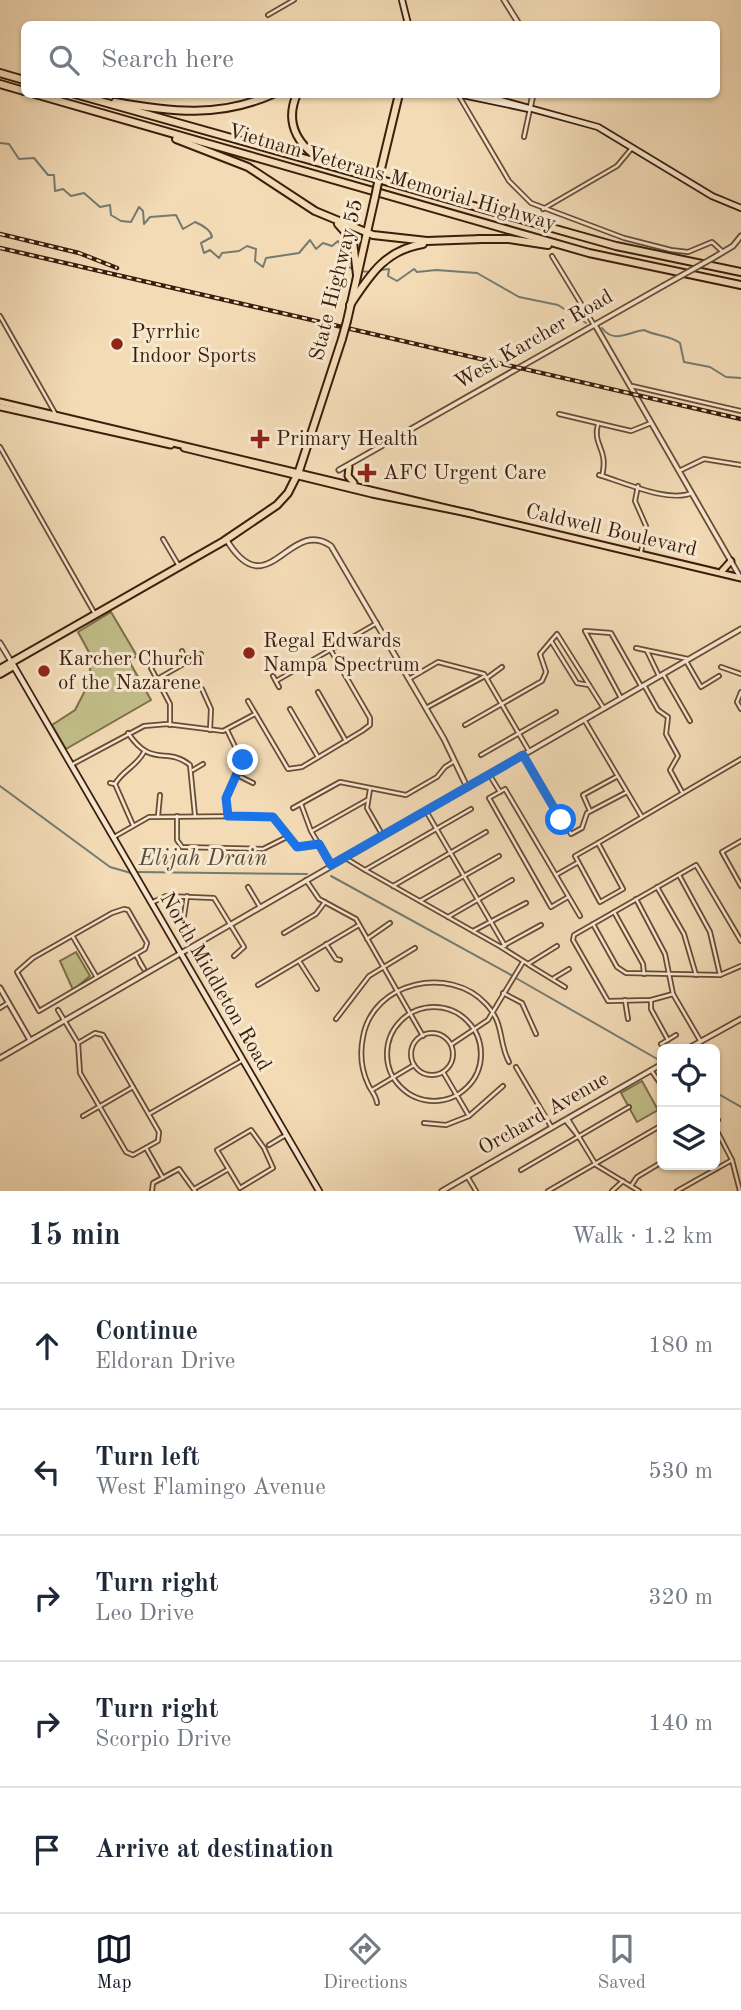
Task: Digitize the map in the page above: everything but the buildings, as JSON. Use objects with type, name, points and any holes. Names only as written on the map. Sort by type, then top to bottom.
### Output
[{"type":"highway","points":[[0,74],[21,79]]},
{"type":"highway","points":[[0,84],[21,90]]},
{"type":"highway","name":"Vietnam Veterans Memorial Highway","points":[[49,98],[589,253],[741,285]]},
{"type":"highway","name":"Vietnam Veterans Memorial Highway","points":[[88,98],[339,171],[616,246],[741,272]]},
{"type":"highway","points":[[94,98],[140,107],[203,113],[228,110],[262,98]]},
{"type":"highway","points":[[296,98],[292,111],[296,136],[312,155],[339,171]]},
{"type":"highway","name":"State Highway 55","points":[[298,474],[357,287],[357,275],[398,98]]},
{"type":"highway","points":[[132,122],[248,167],[331,220],[367,232],[406,240],[482,239],[536,242],[589,253]]},
{"type":"highway","points":[[287,191],[349,235],[355,249],[357,275]]},
{"type":"highway","points":[[357,287],[390,255],[413,246],[482,239]]},
{"type":"highway","points":[[0,672],[270,511],[288,493],[298,474]]},
{"type":"highway","points":[[13,664],[142,590],[151,582]]},
{"type":"main road","points":[[402,0],[407,21]]},
{"type":"main road","points":[[474,98],[530,109]]},
{"type":"main road","points":[[491,98],[598,127],[712,196],[741,208]]},
{"type":"main road","name":"Caldwell Boulevard","points":[[0,404],[741,578]]},
{"type":"main road","points":[[349,467],[350,480],[356,485]]},
{"type":"main road","name":"Caldwell Boulevard","points":[[298,474],[356,485],[473,514]]},
{"type":"main road","points":[[719,572],[725,570],[731,561]]},
{"type":"main road","name":"North Middleton Road","points":[[13,664],[243,1060],[284,1136],[319,1191]]},
{"type":"street","points":[[268,15],[294,0]]},
{"type":"street","points":[[505,0],[517,21]]},
{"type":"street","points":[[461,98],[509,181],[521,195],[543,209],[644,243],[688,252],[712,242],[723,252]]},
{"type":"street","points":[[524,137],[532,98]]},
{"type":"street","points":[[543,209],[617,166],[632,148]]},
{"type":"street","name":"West Karcher Road","points":[[340,470],[713,258],[733,246],[741,236]]},
{"type":"street","points":[[552,256],[595,325],[741,578]]},
{"type":"street","points":[[0,316],[56,417]]},
{"type":"street","points":[[629,386],[741,411]]},
{"type":"street","points":[[559,414],[631,431],[651,423]]},
{"type":"street","points":[[598,424],[596,437],[606,458],[600,476],[673,497],[692,493]]},
{"type":"street","points":[[0,447],[95,614]]},
{"type":"street","points":[[679,471],[704,459],[741,465]]},
{"type":"street","points":[[638,486],[635,504],[646,526],[641,554]]},
{"type":"street","points":[[163,539],[179,566]]},
{"type":"street","points":[[226,539],[242,562],[253,567],[267,564],[308,540],[327,543],[426,708],[467,787]]},
{"type":"street","points":[[279,687],[274,679],[377,623]]},
{"type":"street","points":[[0,1058],[145,971],[741,629]]},
{"type":"street","points":[[621,698],[585,631],[611,634],[658,710],[668,717],[666,734],[678,756],[670,770],[683,793]]},
{"type":"street","points":[[465,725],[542,681],[546,671],[540,654],[559,634],[603,708]]},
{"type":"street","points":[[551,641],[577,683],[589,685]]},
{"type":"street","name":"North Middleton Road","points":[[0,643],[13,664]]},
{"type":"street","points":[[636,648],[687,660],[701,687],[719,676]]},
{"type":"street","points":[[248,701],[288,769],[302,767],[346,741],[370,725],[361,703],[330,649]]},
{"type":"street","points":[[647,650],[690,721]]},
{"type":"street","points":[[181,651],[187,662]]},
{"type":"street","points":[[158,679],[201,654]]},
{"type":"street","points":[[409,679],[438,662],[486,677],[529,751]]},
{"type":"street","points":[[426,708],[502,667]]},
{"type":"street","points":[[721,667],[741,674]]},
{"type":"street","points":[[151,668],[170,704],[170,724]]},
{"type":"street","points":[[202,689],[211,709],[210,730]]},
{"type":"street","points":[[317,692],[346,741]]},
{"type":"street","points":[[741,692],[737,702],[741,709]]},
{"type":"street","points":[[290,709],[318,757]]},
{"type":"street","points":[[481,755],[556,712]]},
{"type":"street","points":[[71,765],[144,726],[170,724],[227,730],[255,714]]},
{"type":"street","points":[[584,719],[642,817]]},
{"type":"street","points":[[227,730],[243,763],[226,798],[228,816]]},
{"type":"street","points":[[128,733],[144,752],[183,760],[193,770],[195,816]]},
{"type":"street","points":[[115,784],[120,776],[138,763],[144,752]]},
{"type":"street","points":[[523,755],[571,834],[582,828],[584,817],[590,811],[627,792]]},
{"type":"street","points":[[598,843],[623,889],[600,902],[575,856],[741,759]]},
{"type":"street","points":[[293,808],[338,782],[406,795],[437,777],[445,766],[453,762]]},
{"type":"street","points":[[193,770],[203,764]]},
{"type":"street","points":[[489,774],[500,792]]},
{"type":"street","points":[[237,775],[253,783]]},
{"type":"street","points":[[590,811],[583,795],[617,776]]},
{"type":"street","points":[[110,783],[115,784]]},
{"type":"street","points":[[115,784],[133,825]]},
{"type":"street","points":[[370,789],[367,808],[383,836]]},
{"type":"street","points":[[568,897],[551,907],[489,799],[505,789],[580,916]]},
{"type":"street","points":[[158,816],[160,795]]},
{"type":"street","points":[[311,831],[367,800]]},
{"type":"street","points":[[301,804],[311,831],[331,865]]},
{"type":"street","points":[[365,870],[471,809]]},
{"type":"street","points":[[426,811],[503,946]]},
{"type":"street","points":[[114,837],[149,817],[274,815],[300,848],[319,844]]},
{"type":"street","points":[[177,816],[177,840],[182,847],[263,849],[289,836]]},
{"type":"street","points":[[393,886],[486,832]]},
{"type":"street","points":[[741,841],[722,852],[741,886]]},
{"type":"street","points":[[420,901],[499,856]]},
{"type":"street","points":[[345,858],[503,946],[523,962],[565,987]]},
{"type":"street","points":[[556,875],[579,862]]},
{"type":"street","points":[[673,994],[651,1000],[611,1002],[574,937],[696,865],[741,941]]},
{"type":"street","points":[[735,876],[741,872]]},
{"type":"street","points":[[679,874],[710,932],[720,975]]},
{"type":"street","points":[[306,880],[314,894],[350,914],[359,925],[423,1036]]},
{"type":"street","points":[[448,917],[512,880]]},
{"type":"street","points":[[248,887],[260,907]]},
{"type":"street","points":[[657,887],[684,934],[696,975]]},
{"type":"street","points":[[150,903],[166,896],[214,898],[244,947],[234,956]]},
{"type":"street","points":[[184,916],[187,897]]},
{"type":"street","points":[[636,899],[659,941],[671,975],[673,994],[700,1040]]},
{"type":"street","points":[[284,933],[316,914],[325,902]]},
{"type":"street","points":[[473,931],[526,902]]},
{"type":"street","points":[[128,910],[147,943],[136,955],[39,1011],[16,972],[33,958],[112,913],[128,910]]},
{"type":"street","points":[[614,912],[643,964],[644,974]]},
{"type":"street","points":[[367,939],[390,923]]},
{"type":"street","points":[[593,924],[620,970],[644,974],[720,975],[741,966]]},
{"type":"street","points":[[258,985],[359,925]]},
{"type":"street","points":[[503,946],[541,926]]},
{"type":"street","points":[[73,937],[96,976]]},
{"type":"street","points":[[326,944],[335,959],[340,960]]},
{"type":"street","points":[[528,964],[557,946]]},
{"type":"street","points":[[337,1019],[358,987],[415,948]]},
{"type":"street","points":[[136,955],[145,971]]},
{"type":"street","points":[[299,961],[317,989]]},
{"type":"street","points":[[450,1044],[475,1030],[493,1012],[523,962]]},
{"type":"street","points":[[553,979],[569,969]]},
{"type":"street","points":[[377,1103],[362,1060],[364,1033],[374,1012],[397,992],[423,982],[441,982],[467,989],[493,1012],[502,1031],[509,1062]]},
{"type":"street","points":[[0,988],[30,1040]]},
{"type":"street","points":[[503,993],[522,1003],[536,1028],[536,1034]]},
{"type":"street","points":[[625,1000],[628,1019]]},
{"type":"street","points":[[651,1000],[651,1009],[668,1040]]},
{"type":"street","points":[[54,1002],[78,1043],[78,1069],[129,1155],[146,1148],[160,1137],[103,1035],[97,1032],[78,1043]]},
{"type":"street","points":[[0,1008],[8,1003]]},
{"type":"street","points":[[426,1007],[442,1007],[464,1017],[475,1030],[481,1048],[479,1066],[471,1083],[457,1095],[426,1100],[407,1093],[393,1077],[387,1064],[388,1041],[398,1022],[410,1013],[426,1007]]},
{"type":"street","points":[[694,1044],[741,1019]]},
{"type":"street","points":[[437,1034],[450,1044],[452,1059],[443,1072],[427,1074],[414,1065],[412,1049],[423,1036],[437,1034]]},
{"type":"street","points":[[661,1044],[676,1035]]},
{"type":"street","points":[[149,1114],[243,1060]]},
{"type":"street","points":[[372,1090],[414,1065]]},
{"type":"street","points":[[516,1067],[552,1128]]},
{"type":"street","name":"Orchard Avenue","points":[[442,1191],[657,1067]]},
{"type":"street","points":[[651,1070],[657,1079]]},
{"type":"street","points":[[443,1072],[469,1116]]},
{"type":"street","points":[[424,1123],[446,1125],[469,1116],[503,1086]]},
{"type":"street","points":[[83,1116],[133,1087]]},
{"type":"street","points":[[521,1170],[629,1107]]},
{"type":"street","points":[[567,1119],[596,1164],[639,1191]]},
{"type":"street","points":[[548,1191],[657,1128]]},
{"type":"street","points":[[251,1130],[264,1148],[273,1168],[240,1188],[226,1170],[217,1150],[251,1130]]},
{"type":"street","points":[[264,1148],[284,1136]]},
{"type":"street","points":[[720,1139],[732,1160],[740,1191]]},
{"type":"street","points":[[146,1148],[163,1178]]},
{"type":"street","points":[[677,1191],[732,1160]]},
{"type":"street","points":[[631,1186],[637,1177],[657,1165]]},
{"type":"street","points":[[151,1189],[179,1169],[194,1190],[226,1170]]},
{"type":"street","points":[[467,1176],[476,1191]]},
{"type":"street","points":[[612,1191],[623,1181]]},
{"type":"shaded area","points":[[111,612],[137,656],[129,661],[151,700],[66,749],[52,725],[75,710],[89,683],[91,656],[78,632]]},
{"type":"shaded area","points":[[76,952],[90,976],[73,990],[60,961]]},
{"type":"shaded area","points":[[642,1081],[657,1111],[637,1122],[621,1093]]},
{"type":"waterway","points":[[0,143],[9,144],[19,159],[34,158],[48,175],[54,175],[55,191],[63,189],[71,196],[84,193],[100,207],[110,205],[111,215],[121,221],[131,222],[139,207],[143,211],[144,224],[150,217],[176,215],[183,229],[195,222],[208,230],[212,237],[201,243],[204,253],[210,250],[219,258],[222,253],[239,251],[247,246],[256,249],[255,261],[263,267],[266,258],[299,253],[310,240],[316,249],[323,243],[332,246],[338,241],[346,257],[344,264],[354,270]]},
{"type":"waterway","points":[[380,270],[389,269],[388,276],[397,281],[414,269],[417,272],[436,270],[477,273],[519,297],[558,305],[586,323]]},
{"type":"waterway","points":[[359,271],[371,272]]},
{"type":"waterway","points":[[602,328],[616,336],[644,330],[672,338],[680,343],[684,362],[710,367],[726,377],[741,378]]},
{"type":"waterway","name":"Elijah Drain","points":[[0,786],[110,867],[131,873]]},
{"type":"waterway","name":"Elijah Drain","points":[[137,872],[307,874]]},
{"type":"waterway","name":"Elijah Drain","points":[[331,876],[511,975]]},
{"type":"waterway","name":"Elijah Drain","points":[[514,977],[657,1059]]},
{"type":"waterway","name":"Elijah Drain","points":[[720,1095],[741,1107]]},
{"type":"railway","points":[[0,234],[79,253],[117,268]]},
{"type":"railway","points":[[0,248],[741,419]]},
{"type":"place","name":"Pyrrhic Indoor Sports","points":[[117,344]]},
{"type":"place","name":"Primary Health","points":[[260,439]]},
{"type":"place","name":"AFC Urgent Care","points":[[367,473]]},
{"type":"place","name":"Regal Edwards Nampa Spectrum","points":[[249,653]]},
{"type":"place","name":"Karcher Church of the Nazarene","points":[[44,671]]},
{"type":"route","points":[[243,760],[226,798],[228,816],[273,817],[297,847],[307,848],[319,844],[331,865],[523,755],[561,820]]}]
